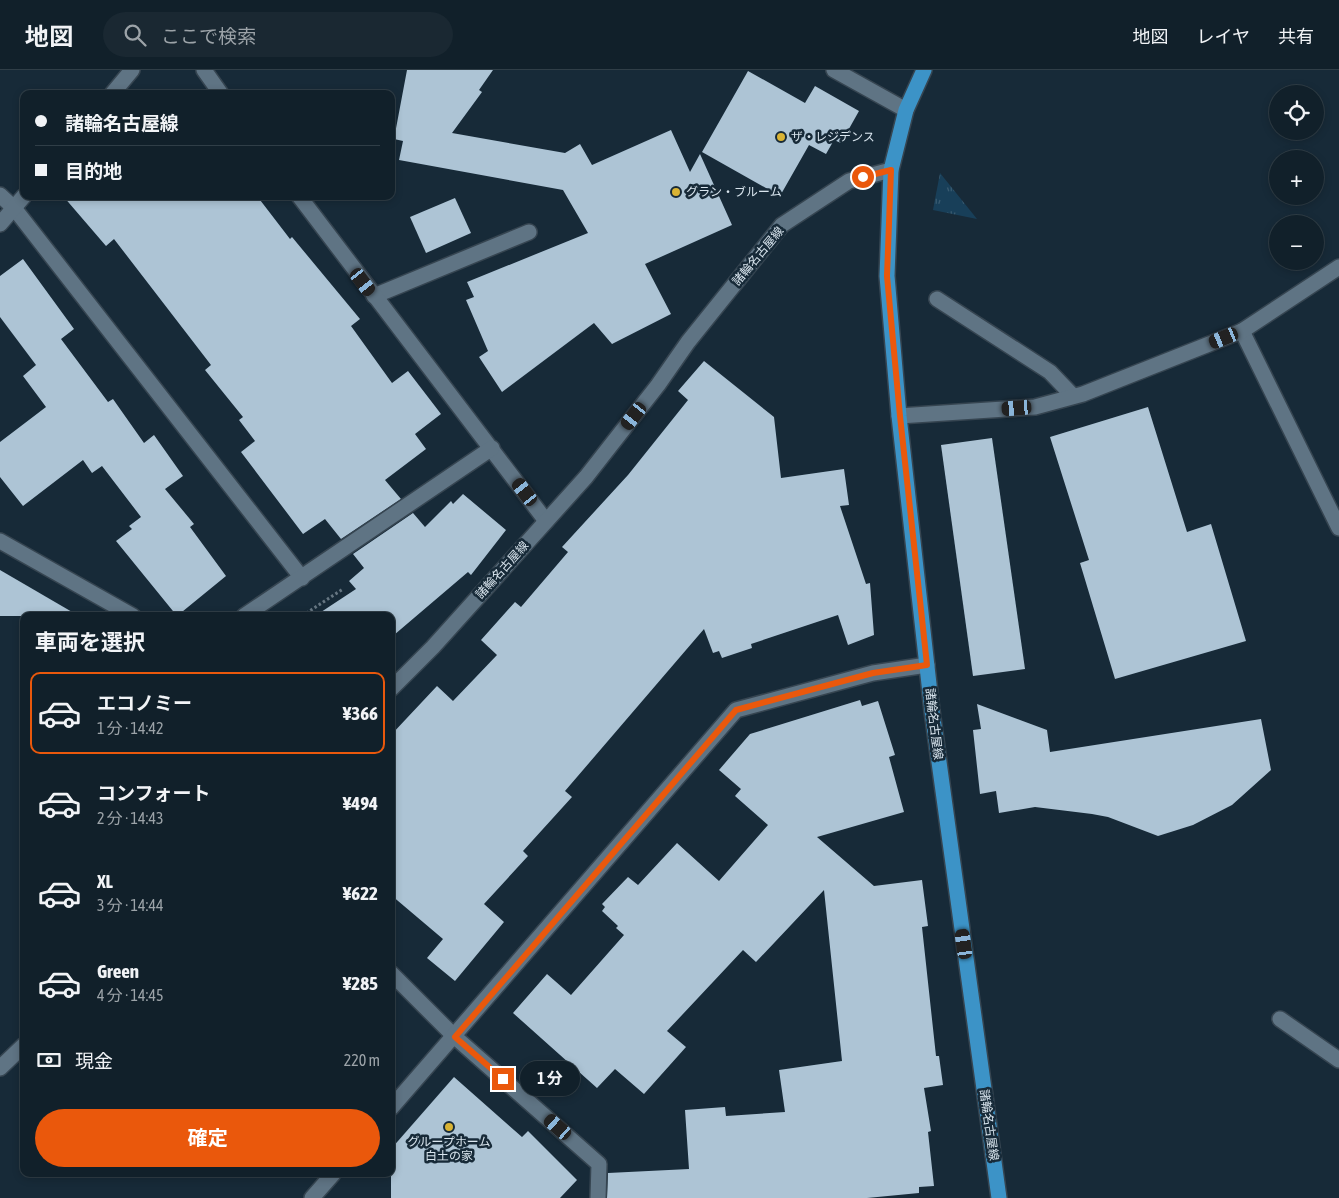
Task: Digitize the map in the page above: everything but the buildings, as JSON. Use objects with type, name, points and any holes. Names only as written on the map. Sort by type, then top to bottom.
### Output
[{"type":"main road","points":[[891,170],[906,110],[924,70]]},
{"type":"main road","name":"諸輪名古屋線","points":[[891,170],[887,276],[900,416],[927,665],[999,1198]]},
{"type":"street","points":[[115,90],[132,70]]},
{"type":"street","points":[[204,70],[218,90]]},
{"type":"street","points":[[834,70],[906,110]]},
{"type":"street","name":"諸輪名古屋線","points":[[395,685],[592,469],[658,385],[694,334],[782,224],[849,181],[891,170]]},
{"type":"street","points":[[0,195],[14,208],[302,578]]},
{"type":"street","points":[[0,224],[21,200]]},
{"type":"street","points":[[301,200],[546,521]]},
{"type":"street","points":[[374,296],[529,232]]},
{"type":"street","points":[[900,416],[1035,407],[1073,396],[1242,331],[1339,267]]},
{"type":"street","points":[[936,299],[1050,372],[1073,396]]},
{"type":"street","points":[[1242,331],[1339,528]]},
{"type":"street","points":[[250,612],[492,448]]},
{"type":"street","points":[[0,541],[126,612]]},
{"type":"street","points":[[395,1104],[455,1037],[736,710],[873,673],[927,665]]},
{"type":"street","points":[[395,977],[455,1037],[599,1164],[598,1198]]},
{"type":"street","points":[[1280,1019],[1339,1060]]},
{"type":"street","points":[[1,1066],[20,1049]]},
{"type":"street","points":[[312,1198],[330,1177]]},
{"type":"path","points":[[308,612],[343,589]]},
{"type":"green space","points":[[940,173],[977,219],[933,210]]},
{"type":"place","name":"ザ・レジデンス","points":[[781,137]]},
{"type":"place","name":"グラン・ブルーム","points":[[676,192]]},
{"type":"place","name":"グループホーム 白土の家","points":[[449,1127]]},
{"type":"route","points":[[503,1079],[455,1037],[736,710],[873,673],[927,665],[919,603],[887,276],[891,170],[863,177]]}]
